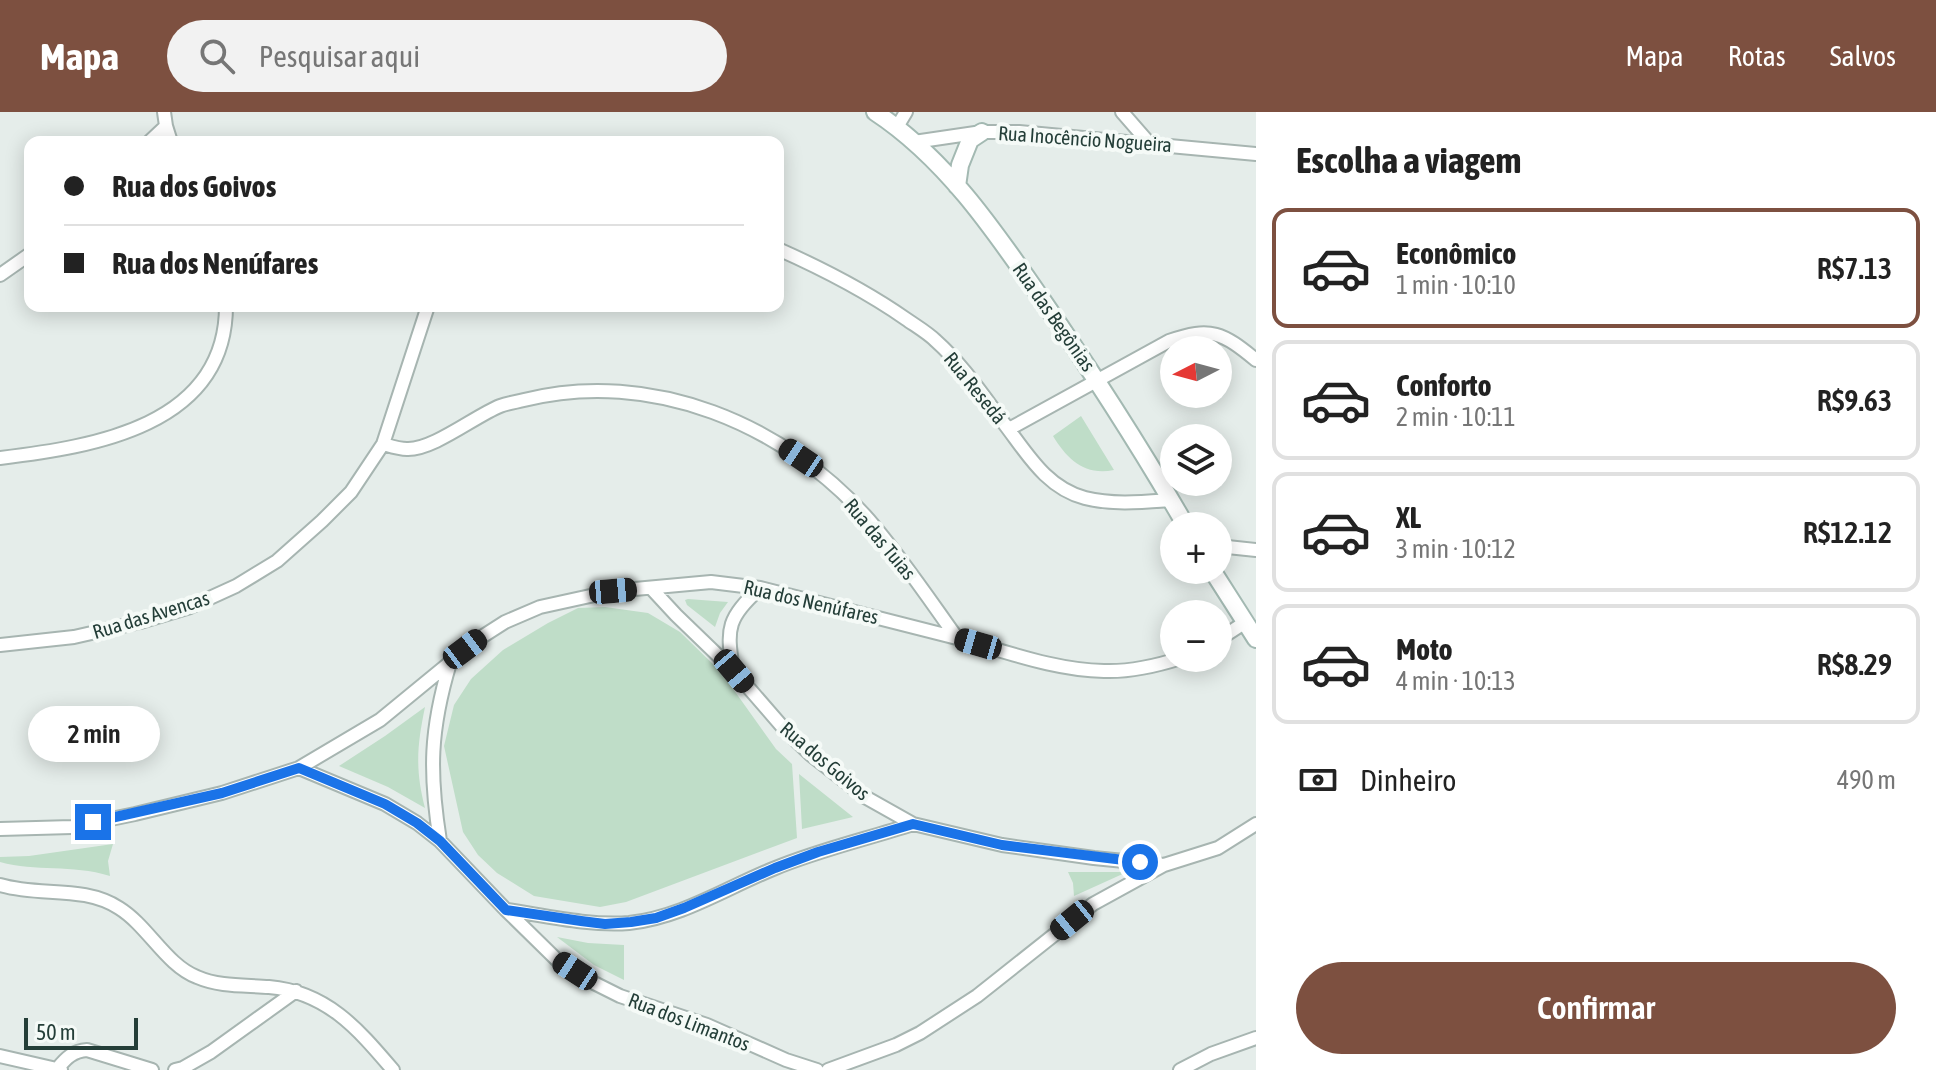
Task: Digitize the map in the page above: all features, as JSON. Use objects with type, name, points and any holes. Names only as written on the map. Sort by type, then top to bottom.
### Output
[{"type":"main road","name":"Rua das Begônias","points":[[875,112],[902,119],[914,142],[957,186],[1005,246],[1098,380],[1178,512]]},
{"type":"main road","points":[[957,186],[960,165],[970,140],[982,132]]},
{"type":"main road","points":[[1220,584],[1256,639]]},
{"type":"street","points":[[1122,112],[1149,143]]},
{"type":"street","points":[[153,136],[165,119]]},
{"type":"street","name":"Rua Inocêncio Nogueira","points":[[914,142],[982,132],[1046,134],[1256,154]]},
{"type":"street","name":"Rua Resedá","points":[[784,252],[842,279],[935,339],[957,362],[1029,457],[1048,478],[1063,488],[1082,497],[1114,501],[1171,500]]},
{"type":"street","points":[[0,275],[24,258]]},
{"type":"street","points":[[0,458],[107,439],[138,429],[163,416],[199,386],[214,363],[225,312]]},
{"type":"street","name":"Rua das Avencas","points":[[0,645],[74,637],[190,607],[236,586],[277,561],[351,492],[383,444],[426,312]]},
{"type":"street","points":[[1009,429],[1169,341],[1188,334],[1215,334],[1229,340],[1256,360]]},
{"type":"street","name":"Rua das Tuias","points":[[383,444],[408,450],[433,442],[499,406],[541,396],[584,391],[637,393],[685,402],[731,418],[768,436],[801,458],[835,487],[869,520],[957,638]]},
{"type":"street","points":[[1232,547],[1256,550]]},
{"type":"street","name":"Rua dos Nenúfares","points":[[299,768],[380,720],[451,660],[505,622],[540,607],[583,596],[711,582],[760,588],[1082,670],[1107,672],[1160,663]]},
{"type":"street","name":"Rua dos Goivos","points":[[651,588],[734,671],[811,755],[865,797],[913,824],[1002,845],[1164,865],[1218,848],[1256,824]]},
{"type":"street","points":[[734,671],[729,646],[732,620],[760,588]]},
{"type":"street","points":[[1232,631],[1244,623]]},
{"type":"street","points":[[440,841],[432,762],[437,711],[451,660]]},
{"type":"street","points":[[0,829],[72,827],[97,822],[222,793],[299,768]]},
{"type":"street","name":"Rua dos Limantos","points":[[299,768],[385,804],[417,823],[440,841],[557,960],[592,982],[620,996],[707,1025],[786,1060],[817,1070]]},
{"type":"street","points":[[506,910],[605,924],[656,918],[818,852],[913,824]]},
{"type":"street","points":[[828,1070],[920,1033],[977,996],[1093,904],[1164,865]]},
{"type":"street","points":[[0,885],[97,897],[138,923],[179,966],[193,976],[211,982],[296,991],[342,1015],[393,1070]]},
{"type":"street","points":[[175,1070],[211,1052],[296,991]]},
{"type":"street","points":[[1180,1070],[1223,1049],[1256,1038]]},
{"type":"street","points":[[0,1056],[59,1069],[68,1057],[87,1050],[152,1070]]},
{"type":"green space","points":[[1081,416],[1114,470],[1085,468],[1064,452],[1053,436]]},
{"type":"green space","points":[[685,600],[728,602],[715,627],[687,605]]},
{"type":"green space","points":[[605,607],[648,613],[680,632],[721,672],[776,749],[792,764],[797,838],[626,902],[600,907],[534,896],[497,873],[478,855],[463,832],[444,746],[454,705],[471,679],[503,650],[578,608]]},
{"type":"green space","points":[[425,707],[418,758],[425,808],[388,787],[339,766],[385,736]]},
{"type":"green space","points":[[799,774],[853,817],[802,829]]},
{"type":"green space","points":[[113,844],[108,861],[110,876],[0,862],[0,857]]},
{"type":"green space","points":[[1068,872],[1127,872],[1074,896]]},
{"type":"green space","points":[[557,937],[624,945],[624,980],[594,965]]},
{"type":"route","points":[[93,822],[222,793],[299,768],[385,804],[417,823],[440,841],[506,910],[605,924],[656,918],[818,852],[913,824],[1002,845],[1140,862]]}]
